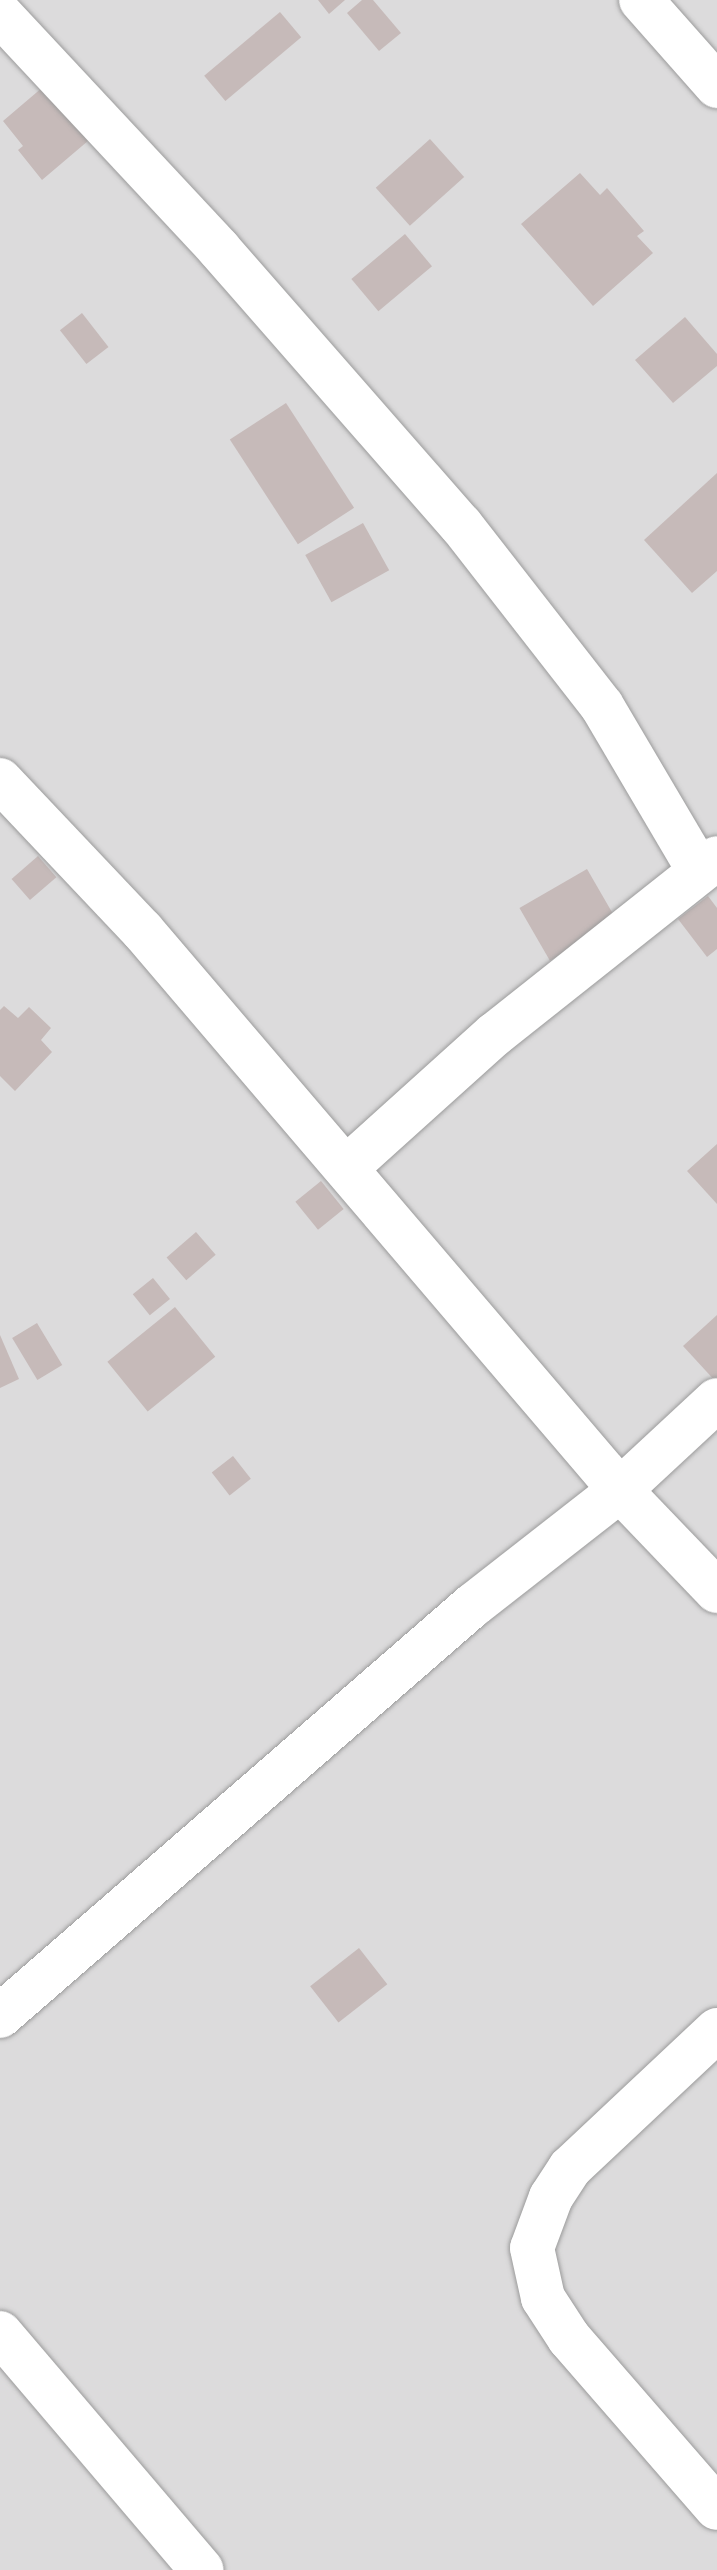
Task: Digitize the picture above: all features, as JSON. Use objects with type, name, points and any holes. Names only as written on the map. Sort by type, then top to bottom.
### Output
[{"type":"street","points":[[641,0],[717,86]]},
{"type":"street","points":[[0,14],[219,249],[461,525],[602,706],[708,865],[495,1034],[346,1168]]},
{"type":"street","points":[[0,780],[142,930],[620,1490],[717,1591]]},
{"type":"street","points":[[0,2016],[473,1605],[620,1490],[717,1400]]},
{"type":"street","points":[[717,2030],[570,2168],[551,2197],[532,2248],[543,2298],[569,2338],[717,2508]]},
{"type":"street","points":[[0,2333],[202,2570]]},
{"type":"shaded area","points":[[0,0],[717,0],[717,2570],[0,2570]]},
{"type":"building","points":[[318,0],[345,0],[329,14]]},
{"type":"building","points":[[362,0],[373,0],[401,33],[379,51],[347,13]]},
{"type":"building","points":[[280,12],[301,37],[225,101],[204,76]]},
{"type":"building","points":[[50,81],[95,135],[42,180],[18,150],[23,146],[3,121]]},
{"type":"building","points":[[430,139],[464,177],[410,226],[376,188]]},
{"type":"building","points":[[580,173],[600,195],[607,188],[644,231],[637,236],[653,253],[593,306],[521,224]]},
{"type":"building","points":[[405,234],[432,266],[378,311],[351,279]]},
{"type":"building","points":[[82,313],[108,347],[86,364],[60,330]]},
{"type":"building","points":[[685,317],[717,354],[717,366],[673,403],[635,360]]},
{"type":"building","points":[[286,403],[354,508],[298,544],[230,439]]},
{"type":"building","points":[[717,473],[717,571],[692,593],[644,540]]},
{"type":"building","points":[[363,523],[389,570],[331,602],[305,555]]},
{"type":"building","points":[[38,856],[56,877],[30,900],[12,879]]},
{"type":"building","points":[[587,869],[618,922],[550,961],[519,908]]},
{"type":"building","points":[[708,896],[717,908],[717,949],[707,957],[678,919]]},
{"type":"building","points":[[4,1006],[18,1018],[29,1007],[51,1028],[41,1040],[52,1052],[15,1091],[0,1076],[0,1010]]},
{"type":"building","points":[[717,1144],[717,1204],[687,1171]]},
{"type":"building","points":[[321,1181],[344,1209],[318,1230],[295,1202]]},
{"type":"building","points":[[196,1232],[216,1255],[186,1280],[167,1258]]},
{"type":"building","points":[[153,1278],[170,1299],[150,1315],[133,1294]]},
{"type":"building","points":[[175,1307],[215,1357],[148,1411],[107,1362]]},
{"type":"building","points":[[717,1315],[717,1383],[683,1346]]},
{"type":"building","points":[[37,1323],[62,1365],[37,1380],[12,1338]]},
{"type":"building","points":[[0,1335],[19,1379],[0,1388]]},
{"type":"building","points":[[233,1456],[251,1479],[230,1495],[212,1473]]},
{"type":"building","points":[[359,1948],[387,1984],[338,2022],[310,1986]]}]
